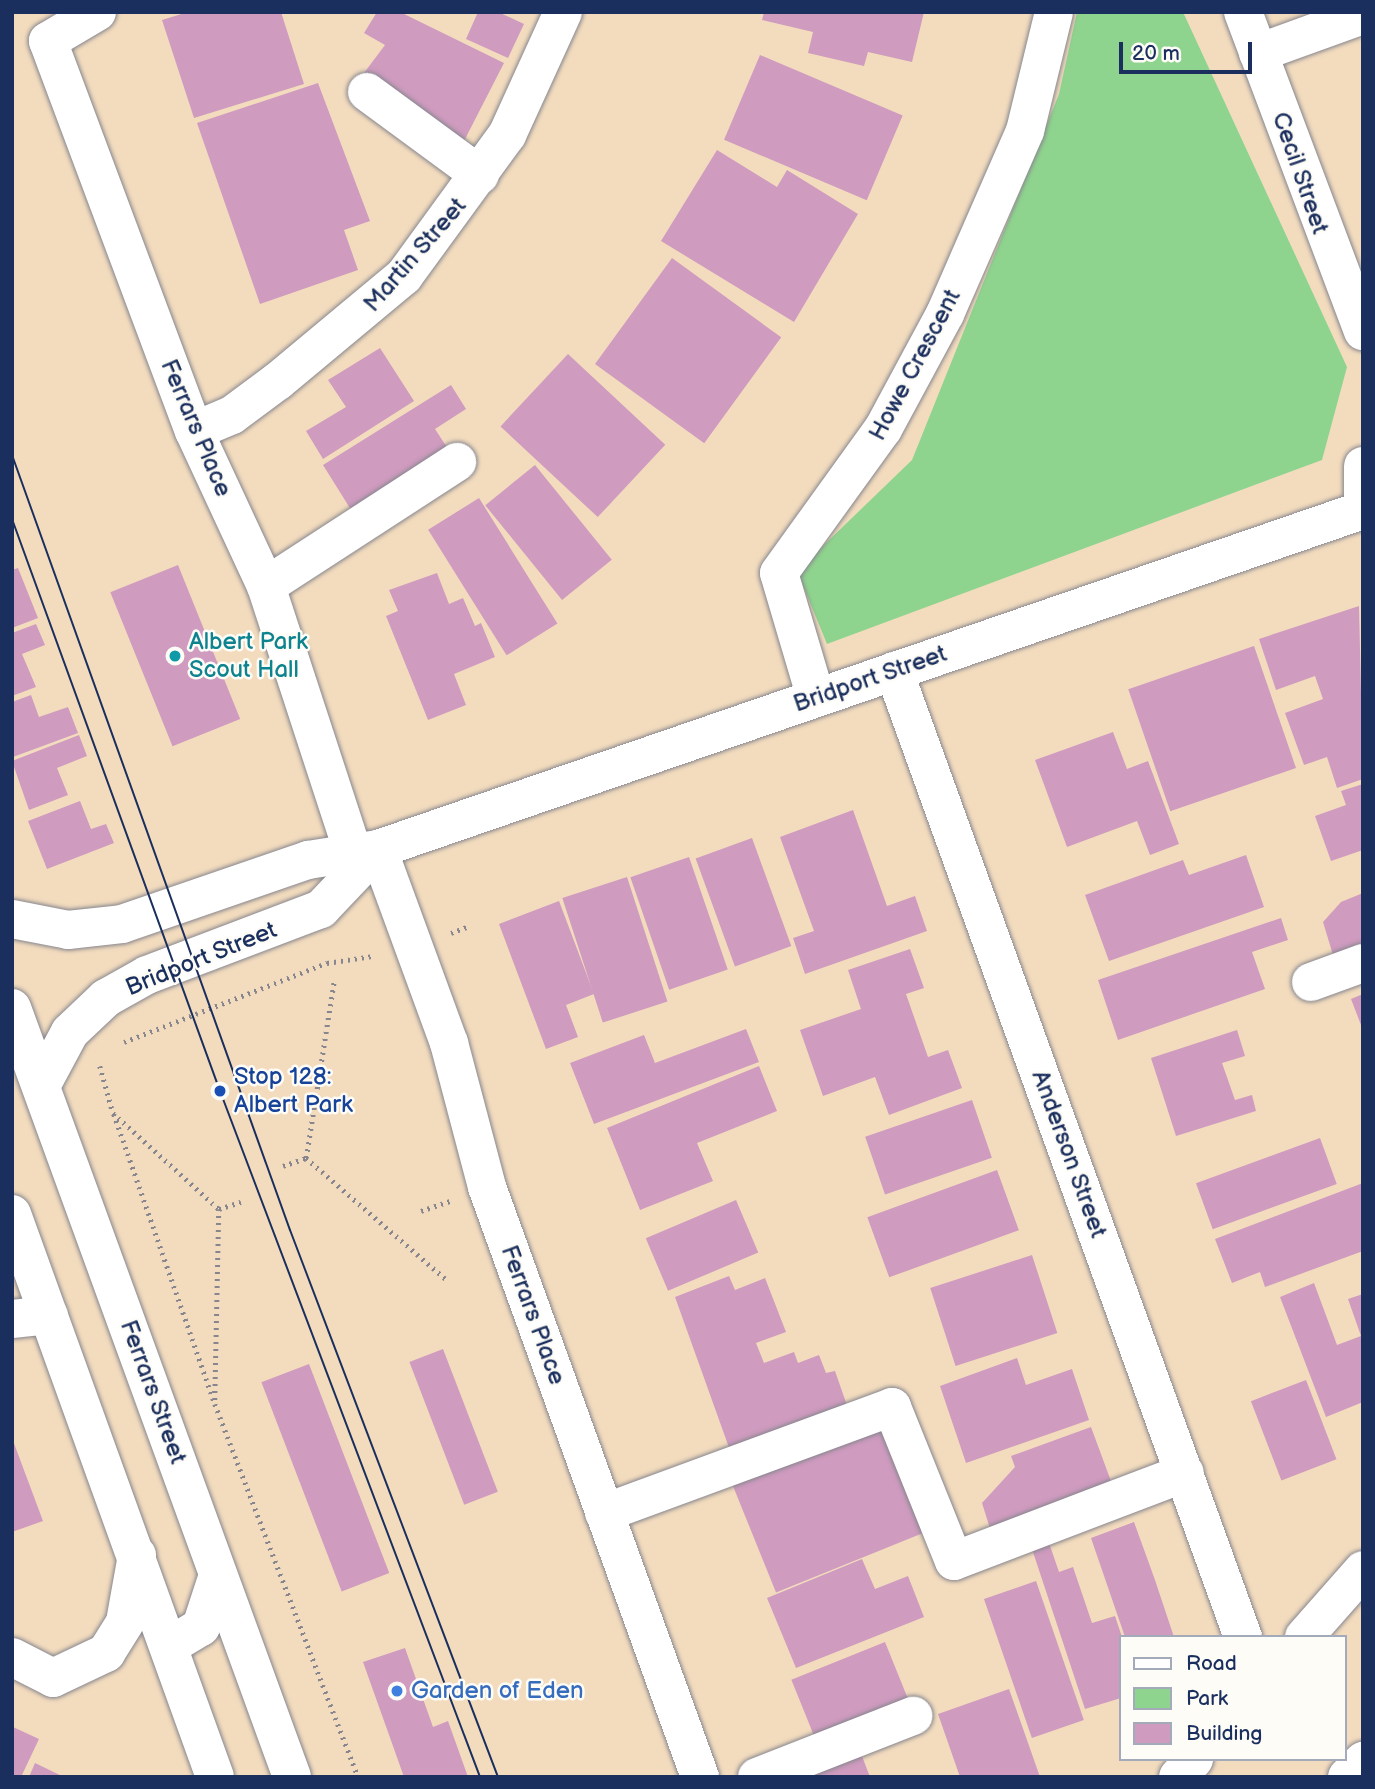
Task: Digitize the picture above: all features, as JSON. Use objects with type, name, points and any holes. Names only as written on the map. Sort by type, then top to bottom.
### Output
[{"type":"street","name":"Ferrars Place","points":[[97,12],[48,41],[194,431],[266,586],[363,856],[414,946],[449,1043],[487,1187],[700,1777]]},
{"type":"street","name":"Martin Street","points":[[194,431],[232,415],[355,323],[430,245],[480,176],[529,94],[563,12]]},
{"type":"street","name":"Howe Crescent","points":[[816,698],[779,573],[875,442],[945,314],[1025,131],[1054,12]]},
{"type":"street","name":"Cecil Street","points":[[1243,12],[1363,331]]},
{"type":"street","points":[[1258,53],[1363,15]]},
{"type":"street","points":[[367,92],[480,176]]},
{"type":"street","points":[[266,586],[457,462]]},
{"type":"street","points":[[1363,466],[1363,499]]},
{"type":"street","name":"Bridport Street","points":[[12,919],[68,930],[122,924],[308,860],[363,856],[1363,510]]},
{"type":"street","name":"Anderson Street","points":[[894,671],[1241,1635]]},
{"type":"street","name":"Bridport Street","points":[[41,1086],[70,1032],[96,1004],[147,975],[313,913],[363,856]]},
{"type":"street","points":[[1311,982],[1363,963]]},
{"type":"street","name":"Ferrars Street","points":[[12,1008],[292,1777]]},
{"type":"street","points":[[12,1214],[31,1317],[137,1555],[215,1777]]},
{"type":"street","points":[[604,1513],[892,1407],[954,1561],[1185,1473]]},
{"type":"street","points":[[12,1657],[53,1678],[78,1669],[106,1653],[122,1629],[137,1555]]},
{"type":"street","points":[[1306,1635],[1363,1570]]},
{"type":"street","points":[[169,1646],[201,1627],[218,1575]]},
{"type":"street","points":[[757,1777],[913,1716]]},
{"type":"street","points":[[1178,1777],[1192,1761]]},
{"type":"street","points":[[1347,1777],[1363,1761]]},
{"type":"path","points":[[120,1044],[327,963],[414,946],[467,927]]},
{"type":"path","points":[[306,1158],[334,982]]},
{"type":"path","points":[[98,1060],[113,1113],[215,1404],[358,1777]]},
{"type":"path","points":[[113,1113],[219,1209],[215,1404]]},
{"type":"path","points":[[283,1166],[306,1158]]},
{"type":"path","points":[[306,1158],[447,1280]]},
{"type":"path","points":[[219,1209],[241,1202]]},
{"type":"green space","points":[[1077,12],[1183,12],[1347,367],[1322,460],[827,644],[797,571],[912,460],[1059,94]]},
{"type":"building","points":[[188,12],[281,12],[304,84],[194,118],[162,20]]},
{"type":"building","points":[[377,12],[400,12],[504,63],[463,143],[361,77],[385,45],[364,33]]},
{"type":"building","points":[[478,12],[498,12],[524,24],[508,58],[466,39]]},
{"type":"building","points":[[764,12],[924,12],[912,62],[868,52],[864,66],[808,53],[813,32],[762,20]]},
{"type":"building","points":[[760,55],[903,116],[867,200],[724,140]]},
{"type":"building","points":[[318,83],[370,221],[344,230],[358,270],[260,304],[197,123]]},
{"type":"building","points":[[717,150],[777,187],[787,170],[858,214],[794,322],[661,241]]},
{"type":"building","points":[[672,258],[781,337],[704,443],[595,364]]},
{"type":"building","points":[[380,348],[414,401],[323,459],[306,431],[346,407],[328,380]]},
{"type":"building","points":[[568,354],[665,445],[598,517],[500,426]]},
{"type":"building","points":[[451,385],[466,409],[435,429],[450,452],[353,513],[323,465]]},
{"type":"building","points":[[535,465],[612,560],[562,600],[485,505]]},
{"type":"building","points":[[479,498],[557,624],[507,655],[428,530]]},
{"type":"building","name":"Albert Park Scout Hall","points":[[178,565],[240,719],[173,746],[110,592]]},
{"type":"building","points":[[18,568],[38,618],[12,628],[12,570]]},
{"type":"building","points":[[437,573],[449,604],[463,598],[475,626],[481,623],[495,657],[454,674],[466,705],[428,720],[386,616],[398,611],[389,590]]},
{"type":"building","points":[[1359,606],[1363,779],[1337,788],[1327,757],[1304,765],[1285,713],[1323,699],[1315,676],[1276,690],[1259,639]]},
{"type":"building","points":[[36,624],[45,645],[22,654],[36,687],[12,696],[12,633]]},
{"type":"building","points":[[1254,646],[1296,768],[1170,811],[1128,689]]},
{"type":"building","points":[[31,695],[39,717],[68,707],[78,733],[13,757],[12,702]]},
{"type":"building","points":[[1113,732],[1127,769],[1148,761],[1179,844],[1150,855],[1137,821],[1067,847],[1035,760]]},
{"type":"building","points":[[79,735],[87,756],[57,768],[68,795],[29,810],[12,761]]},
{"type":"building","points":[[1363,784],[1363,850],[1331,861],[1315,816],[1346,805],[1341,791]]},
{"type":"building","points":[[80,801],[91,829],[106,824],[114,843],[47,869],[28,821]]},
{"type":"building","points":[[853,810],[887,906],[915,896],[927,931],[805,974],[793,938],[814,931],[780,837]]},
{"type":"building","points":[[752,838],[791,946],[735,967],[696,859]]},
{"type":"building","points":[[1246,855],[1264,907],[1109,961],[1085,895],[1183,860],[1189,875]]},
{"type":"building","points":[[689,857],[728,970],[669,990],[630,877]]},
{"type":"building","points":[[627,877],[667,1002],[603,1023],[562,898]]},
{"type":"building","points":[[1363,893],[1363,943],[1333,955],[1323,922],[1341,902]]},
{"type":"building","points":[[559,901],[594,994],[566,1005],[578,1037],[546,1049],[499,924]]},
{"type":"building","points":[[1281,918],[1288,940],[1252,952],[1265,989],[1118,1040],[1098,980]]},
{"type":"building","points":[[910,949],[924,988],[906,994],[928,1057],[948,1050],[962,1088],[889,1115],[875,1077],[823,1096],[800,1030],[861,1009],[848,970]]},
{"type":"building","points":[[1363,994],[1363,1024],[1361,1025],[1351,999]]},
{"type":"building","points":[[746,1029],[759,1062],[594,1124],[570,1063],[644,1035],[655,1063]]},
{"type":"building","points":[[1237,1030],[1245,1056],[1222,1063],[1235,1100],[1252,1095],[1256,1111],[1176,1136],[1151,1058]]},
{"type":"building","points":[[759,1066],[777,1111],[697,1143],[713,1181],[640,1210],[607,1128]]},
{"type":"building","points":[[972,1100],[992,1158],[885,1194],[865,1137]]},
{"type":"building","points":[[1320,1138],[1337,1184],[1213,1229],[1196,1183]]},
{"type":"building","points":[[997,1170],[1019,1230],[889,1277],[867,1217]]},
{"type":"building","points":[[1363,1183],[1363,1251],[1265,1287],[1260,1272],[1232,1283],[1215,1239]]},
{"type":"building","points":[[736,1200],[758,1252],[668,1291],[646,1238]]},
{"type":"building","points":[[1032,1255],[1057,1333],[956,1366],[930,1288]]},
{"type":"building","points":[[729,1276],[735,1290],[765,1278],[786,1332],[756,1343],[764,1363],[794,1352],[798,1363],[819,1355],[826,1373],[835,1371],[850,1414],[732,1456],[675,1297]]},
{"type":"building","points":[[1314,1283],[1337,1345],[1361,1336],[1348,1299],[1363,1294],[1363,1402],[1326,1417],[1280,1297]]},
{"type":"building","points":[[443,1349],[498,1492],[464,1505],[409,1362]]},
{"type":"building","points":[[1017,1358],[1026,1385],[1072,1369],[1089,1420],[966,1463],[940,1386]]},
{"type":"building","points":[[309,1364],[389,1573],[342,1591],[261,1382]]},
{"type":"building","points":[[1306,1380],[1336,1459],[1281,1480],[1251,1401]]},
{"type":"building","points":[[882,1417],[928,1531],[776,1592],[730,1478]]},
{"type":"building","points":[[1091,1427],[1115,1492],[993,1538],[982,1503],[1015,1467],[1011,1456]]},
{"type":"building","points":[[12,1438],[43,1521],[12,1532]]},
{"type":"building","points":[[1134,1522],[1173,1635],[1124,1635],[1091,1538]]},
{"type":"building","points":[[1046,1534],[1059,1572],[1073,1567],[1092,1623],[1115,1616],[1121,1635],[1120,1698],[1085,1709],[1029,1540]]},
{"type":"building","points":[[862,1559],[875,1589],[908,1576],[924,1617],[796,1668],[767,1598]]},
{"type":"building","points":[[1036,1581],[1084,1720],[1032,1738],[984,1599]]},
{"type":"building","points":[[885,1642],[912,1709],[818,1747],[791,1680]]},
{"type":"building","name":"Garden of Eden","points":[[405,1648],[433,1727],[448,1721],[468,1777],[404,1777],[363,1662]]},
{"type":"building","points":[[1009,1689],[1040,1777],[960,1777],[938,1714]]},
{"type":"building","points":[[13,1727],[39,1739],[21,1777],[12,1777]]},
{"type":"building","points":[[857,1743],[870,1777],[811,1777],[805,1763]]},
{"type":"building","points":[[35,1763],[64,1777],[29,1777]]},
{"type":"tram line","points":[[12,455],[290,1230],[498,1777]]},
{"type":"tram line","points":[[12,519],[220,1091],[480,1777]]},
{"type":"place","name":"Albert Park Scout Hall","points":[[175,656]]},
{"type":"place","name":"Stop 128: Albert Park","points":[[220,1091]]},
{"type":"place","name":"Garden of Eden","points":[[397,1691]]}]
